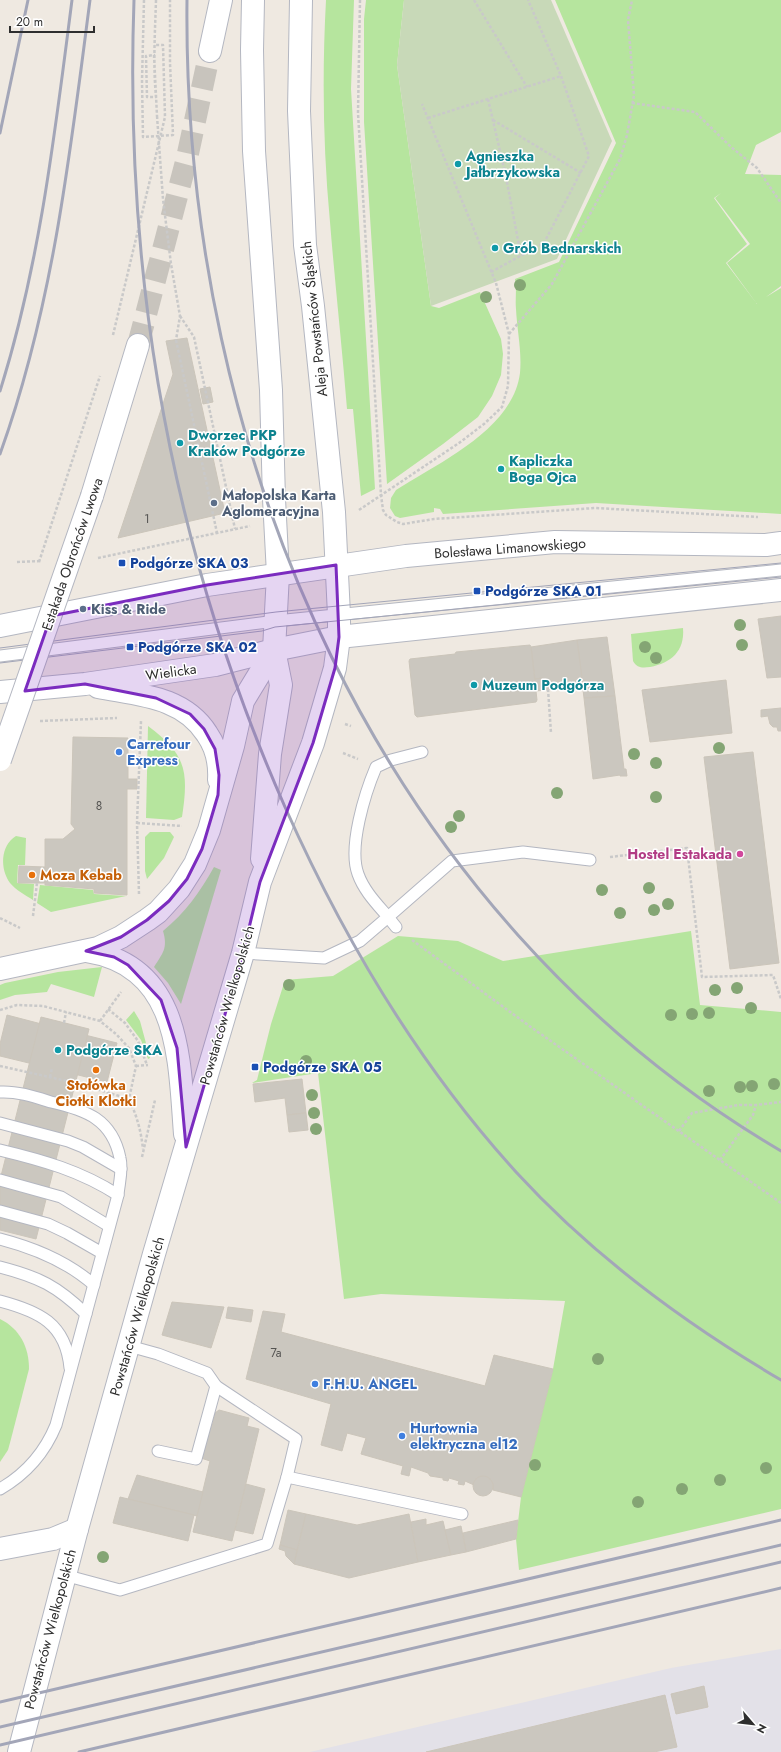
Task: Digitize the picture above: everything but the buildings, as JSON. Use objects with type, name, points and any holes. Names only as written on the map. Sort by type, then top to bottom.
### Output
[{"type":"main road","points":[[210,51],[221,0]]},
{"type":"main road","points":[[253,0],[252,50],[254,151],[271,390],[278,574]]},
{"type":"main road","name":"Aleja Powstańców Śląskich","points":[[301,0],[299,111],[305,245],[314,313],[334,512],[339,637]]},
{"type":"main road","name":"Estakada Obrońców Lwowa","points":[[0,760],[92,496],[138,345]]},
{"type":"main road","name":"Bolesława Limanowskiego","points":[[336,565],[406,556],[555,542],[766,545],[781,543]]},
{"type":"main road","points":[[0,626],[207,585],[336,565]]},
{"type":"main road","name":"Powstańców Wielkopolskich","points":[[260,882],[270,754],[281,685],[274,650],[278,574]]},
{"type":"main road","points":[[339,637],[781,590]]},
{"type":"main road","name":"Powstańców Wielkopolskich","points":[[19,1752],[64,1575],[128,1346],[243,953],[260,882],[313,743],[335,668],[339,637]]},
{"type":"main road","name":"Wielicka","points":[[0,692],[86,684],[215,665],[274,650],[339,637]]},
{"type":"main road","name":"Powstańców Wielkopolskich","points":[[0,969],[98,948],[132,931],[158,912],[179,889],[187,879],[202,849],[209,830],[233,746],[243,701],[274,650]]},
{"type":"main road","name":"Powstańców Wielkopolskich","points":[[86,684],[156,698],[176,705],[190,714],[204,729],[215,749],[219,775],[218,795]]},
{"type":"main road","points":[[86,951],[114,957],[128,965],[138,972],[161,1000],[170,1019],[177,1048],[186,1147]]},
{"type":"main road","points":[[0,1549],[53,1539],[77,1529]]},
{"type":"lane","points":[[0,656],[276,620],[339,615],[419,605],[781,570]]},
{"type":"lane","points":[[396,927],[367,890],[358,873],[355,862],[356,838],[367,789],[376,767],[391,760],[422,752]]},
{"type":"lane","points":[[243,953],[324,958],[360,941],[452,861],[523,852],[590,860]]},
{"type":"lane","points":[[0,1092],[15,1093],[69,1106],[98,1120],[111,1134],[120,1158],[121,1169],[118,1195],[56,1425],[48,1443],[33,1463],[0,1489]]},
{"type":"lane","points":[[0,1123],[68,1141],[121,1169]]},
{"type":"lane","points":[[0,1150],[60,1166],[100,1183],[118,1195]]},
{"type":"lane","points":[[0,1180],[61,1197],[110,1226]]},
{"type":"lane","points":[[0,1211],[48,1224],[102,1253]]},
{"type":"lane","points":[[0,1239],[38,1250],[80,1272],[94,1285]]},
{"type":"lane","points":[[0,1267],[31,1275],[47,1282],[86,1314]]},
{"type":"lane","points":[[0,1301],[32,1310],[51,1323],[66,1351],[70,1374]]},
{"type":"lane","points":[[64,1575],[120,1590],[267,1544],[287,1477],[296,1439],[216,1386],[207,1372],[158,1354],[128,1346]]},
{"type":"lane","points":[[158,1451],[196,1460],[216,1386]]},
{"type":"lane","points":[[287,1477],[462,1514]]},
{"type":"path","points":[[144,0],[142,73],[144,137],[173,135],[170,63],[170,0]]},
{"type":"path","points":[[156,0],[154,45],[154,52],[154,59],[156,97],[147,97],[146,56],[150,55],[154,55],[157,116],[158,136],[171,264],[180,316],[176,340],[217,533]]},
{"type":"path","points":[[360,0],[358,113],[381,495],[383,510],[386,515],[403,524],[434,519],[595,508],[766,518]]},
{"type":"path","points":[[474,0],[527,87]]},
{"type":"path","points":[[491,272],[544,243],[589,156],[561,76],[528,0]]},
{"type":"path","points":[[509,334],[552,284],[616,166],[627,135],[634,95],[628,20],[632,0]]},
{"type":"path","points":[[113,335],[166,117],[163,45],[154,45]]},
{"type":"path","points":[[428,118],[561,76]]},
{"type":"path","points":[[488,99],[506,177],[521,256]]},
{"type":"path","points":[[632,103],[695,112],[731,147],[757,168],[781,203]]},
{"type":"path","points":[[360,510],[484,424],[502,406],[508,386],[509,334],[496,283],[422,104]]},
{"type":"path","points":[[492,120],[581,173]]},
{"type":"path","points":[[180,316],[194,337],[235,529]]},
{"type":"path","points":[[39,562],[100,373]]},
{"type":"path","points":[[91,558],[258,524]]},
{"type":"path","points":[[17,562],[46,561]]},
{"type":"path","points":[[548,690],[552,733]]},
{"type":"path","points":[[39,722],[123,718]]},
{"type":"path","points":[[136,718],[147,720]]},
{"type":"path","points":[[139,898],[137,823],[141,726]]},
{"type":"path","points":[[343,753],[360,760]]},
{"type":"path","points":[[137,823],[187,826]]},
{"type":"path","points":[[590,860],[687,848],[702,977],[773,975],[781,999]]},
{"type":"path","points":[[33,916],[37,883]]},
{"type":"path","points":[[0,918],[20,928]]},
{"type":"path","points":[[396,927],[528,1024],[781,1203]]},
{"type":"path","points":[[100,1021],[119,994]]},
{"type":"path","points":[[0,1010],[17,1005],[43,1006],[100,1021],[116,1034],[129,1048],[136,1066],[129,1099]]},
{"type":"path","points":[[108,1009],[125,1023],[138,1041],[147,1065]]},
{"type":"path","points":[[64,1023],[66,1012]]},
{"type":"path","points":[[136,1066],[152,1065]]},
{"type":"path","points":[[50,1077],[52,1068]]},
{"type":"path","points":[[141,1160],[155,1098]]},
{"type":"path","points":[[679,1131],[692,1113],[739,1105],[756,1106],[781,1102]]},
{"type":"path","points":[[720,1160],[753,1115],[756,1106]]},
{"type":"highlighted area","points":[[336,565],[339,637],[335,668],[313,743],[260,882],[243,953],[186,1147],[177,1048],[161,1000],[128,965],[114,957],[86,951],[121,937],[147,920],[169,901],[187,879],[202,849],[218,795],[219,775],[215,749],[204,729],[190,714],[156,698],[85,684],[25,691],[51,616],[207,585]]},
{"type":"shaded area","points":[[781,1649],[781,1752],[310,1752],[671,1668]]},
{"type":"green space","points":[[326,0],[354,0],[351,89],[375,489],[361,496],[353,409],[347,409],[326,166],[324,56]]},
{"type":"green space","points":[[366,0],[404,0],[397,65],[431,306],[439,308],[480,292],[501,339],[503,354],[501,375],[492,396],[478,417],[387,484],[364,122],[364,19]]},
{"type":"green space","points":[[404,0],[551,0],[612,141],[557,259],[431,306],[397,65]]},
{"type":"green space","points":[[555,0],[781,0],[781,132],[756,145],[745,174],[781,175],[781,286],[766,297],[781,288],[781,514],[596,503],[443,514],[440,509],[434,508],[434,512],[400,518],[395,516],[390,508],[391,498],[396,490],[472,442],[504,411],[514,393],[520,373],[515,279],[559,262],[616,143]],"holes":[[[721,193],[715,198],[750,244],[727,263],[757,304],[726,263],[747,244],[714,198]]]},
{"type":"green space","points":[[683,628],[682,643],[675,655],[670,659],[650,667],[640,667],[633,661],[631,634]]},
{"type":"green space","points":[[148,726],[161,736],[170,746],[182,765],[185,787],[182,817],[174,820],[146,818]]},
{"type":"green space","points":[[150,832],[170,832],[174,837],[164,858],[147,879],[145,871],[145,837]]},
{"type":"green space","points":[[16,836],[26,838],[25,865],[18,865],[17,883],[34,884],[33,900],[12,886],[4,871],[4,852],[11,840]]},
{"type":"green space","points":[[214,867],[221,870],[181,1004],[168,983],[154,967],[165,946],[163,931],[192,902]]},
{"type":"green space","points":[[40,885],[93,890],[94,894],[126,896],[51,912],[37,903]]},
{"type":"green space","points":[[691,931],[700,1005],[781,1012],[781,1509],[519,1570],[516,1539],[521,1497],[553,1369],[565,1301],[381,1294],[344,1299],[318,1073],[252,1083],[257,1080],[271,1024],[285,980],[333,976],[398,936],[458,941],[503,961]]},
{"type":"green space","points":[[102,967],[94,997],[51,984],[47,992],[15,995],[0,1000],[0,985],[5,983],[58,972]]},
{"type":"green space","points":[[134,1011],[140,1021],[150,1058],[148,1059],[141,1040],[126,1020]]},
{"type":"green space","points":[[0,1319],[18,1333],[25,1346],[29,1361],[29,1369],[8,1450],[0,1462]]},
{"type":"tunnel","points":[[138,345],[187,158],[210,51]]},
{"type":"tram line","points":[[0,648],[276,612],[781,563]]},
{"type":"tram line","points":[[0,663],[262,631],[275,627],[781,577]]},
{"type":"railway","points":[[0,133],[28,0]]},
{"type":"railway","points":[[0,391],[26,295],[36,246],[45,197],[72,0]]},
{"type":"railway","points":[[0,454],[34,343],[46,286],[67,173],[90,0]]},
{"type":"railway","points":[[134,0],[133,104],[137,208],[148,310],[163,412],[185,513],[212,612],[246,710],[285,807],[332,905],[386,999],[415,1044],[480,1131],[546,1203],[608,1260],[675,1311],[745,1358],[781,1380]]},
{"type":"railway","points":[[187,0],[195,170],[221,338],[267,501],[332,657],[416,803],[518,935],[640,1052],[781,1151]]},
{"type":"railway","points":[[0,1702],[781,1520]]},
{"type":"railway","points":[[0,1727],[781,1545]]},
{"type":"railway","points":[[0,1745],[781,1562]]},
{"type":"railway","points":[[79,1752],[781,1588]]},
{"type":"place","name":"Agnieszka Jałbrzykowska","points":[[458,164]]},
{"type":"place","name":"Grób Bednarskich","points":[[495,248]]},
{"type":"place","name":"Dworzec PKP Kraków Podgórze","points":[[180,443]]},
{"type":"place","name":"Kapliczka Boga Ojca","points":[[501,469]]},
{"type":"place","name":"Małopolska Karta Aglomeracyjna","points":[[214,503]]},
{"type":"place","name":"Podgórze SKA 03","points":[[122,563]]},
{"type":"place","name":"Podgórze SKA 01","points":[[477,591]]},
{"type":"place","name":"Kiss & Ride","points":[[83,609]]},
{"type":"place","name":"Podgórze SKA 02","points":[[130,647]]},
{"type":"place","name":"Muzeum Podgórza","points":[[474,685]]},
{"type":"place","name":"Carrefour Express","points":[[119,752]]},
{"type":"place","name":"Hostel Estakada","points":[[740,854]]},
{"type":"place","name":"Moza Kebab","points":[[32,875]]},
{"type":"place","name":"Podgórze SKA","points":[[58,1050]]},
{"type":"place","name":"Podgórze SKA 05","points":[[255,1067]]},
{"type":"place","name":"Stołówka Ciotki Klotki","points":[[96,1070]]},
{"type":"place","name":"F.H.U. ANGEL","points":[[315,1384]]},
{"type":"place","name":"Hurtownia elektryczna el12","points":[[402,1436]]}]
